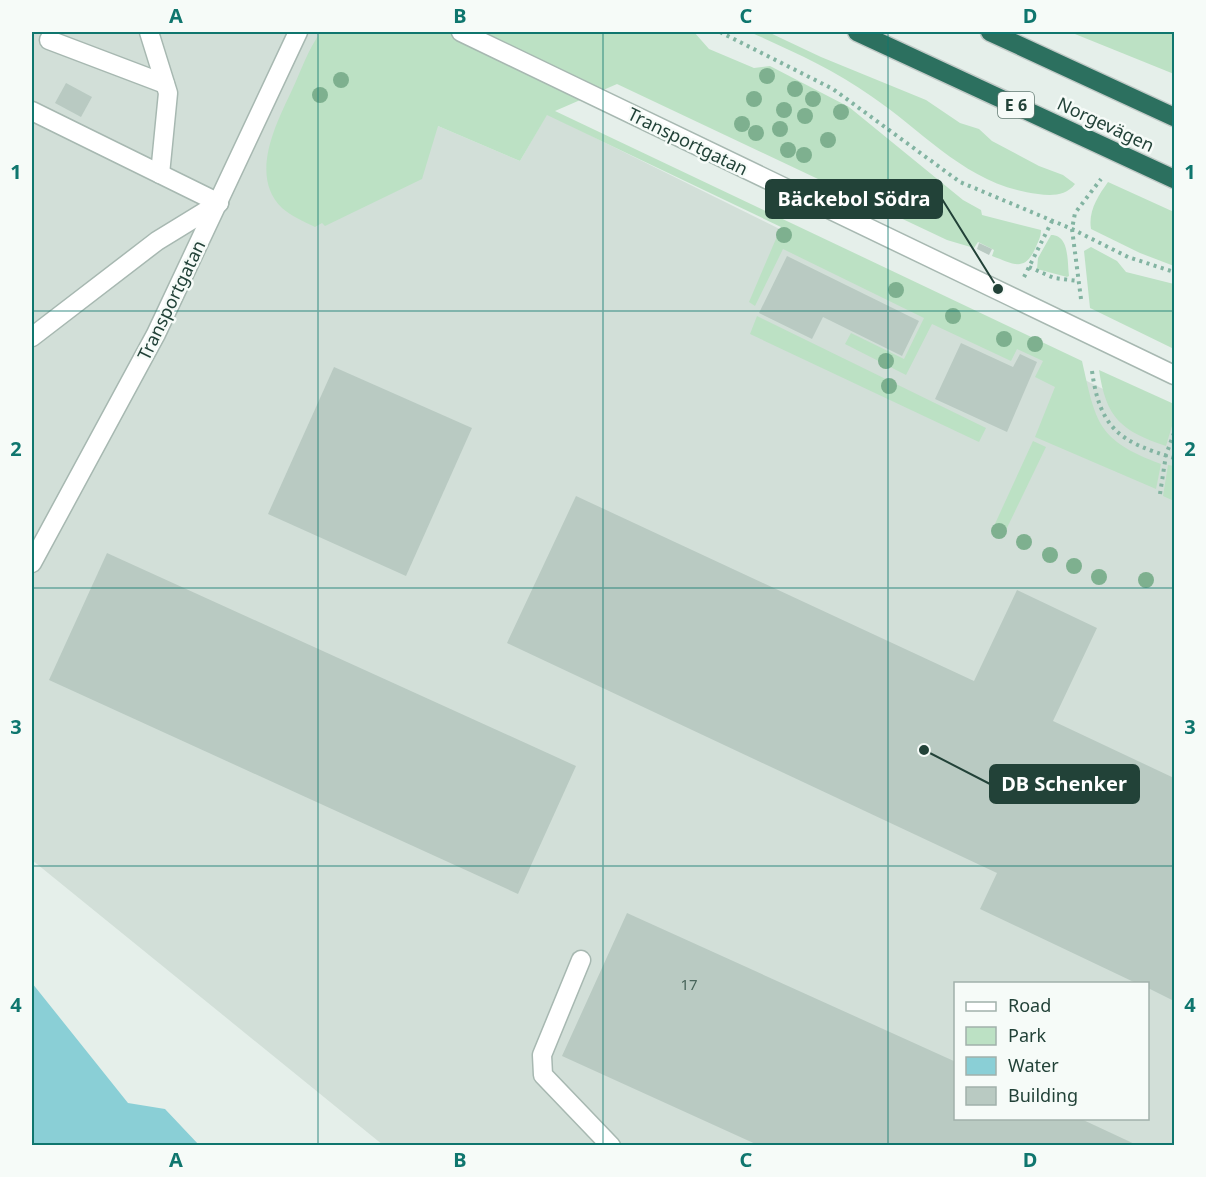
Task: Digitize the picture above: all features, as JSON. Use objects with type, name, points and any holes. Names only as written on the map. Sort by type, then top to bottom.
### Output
[{"type":"highway","name":"Norgevägen","points":[[857,32],[1174,179]]},
{"type":"highway","name":"Norgevägen","points":[[990,32],[1174,117]]},
{"type":"street","points":[[148,32],[168,93],[160,174]]},
{"type":"street","name":"Transportgatan","points":[[32,563],[156,334],[298,32]]},
{"type":"street","name":"Transportgatan","points":[[461,32],[1174,375]]},
{"type":"street","points":[[49,40],[165,84]]},
{"type":"street","points":[[32,111],[219,203]]},
{"type":"street","points":[[32,337],[157,241],[219,203]]},
{"type":"street","points":[[581,960],[542,1055],[543,1075],[611,1146]]},
{"type":"path","points":[[720,32],[833,89],[960,182],[1072,229],[1128,257],[1174,272]]},
{"type":"path","points":[[1081,299],[1072,229],[1075,213],[1101,179]]},
{"type":"path","points":[[1024,277],[1052,221]]},
{"type":"path","points":[[1029,267],[1054,278],[1078,281]]},
{"type":"path","points":[[1092,371],[1100,408],[1117,435],[1139,447],[1174,458]]},
{"type":"path","points":[[1160,494],[1166,455],[1174,433]]},
{"type":"shaded area","points":[[32,32],[328,32],[438,126],[520,161],[547,114],[1174,424],[1174,1145],[383,1145],[32,860]]},
{"type":"green space","points":[[321,32],[694,32],[709,49],[754,68],[770,66],[849,107],[963,200],[981,210],[982,215],[1041,230],[1031,256],[1022,264],[1011,263],[992,256],[994,250],[978,242],[974,248],[947,240],[617,84],[555,111],[1082,361],[1091,400],[1103,427],[1124,446],[1161,464],[1156,489],[1035,437],[1055,387],[1035,377],[1043,361],[1017,349],[1011,361],[932,324],[906,375],[845,344],[851,333],[904,359],[924,318],[783,249],[755,306],[749,302],[781,227],[547,115],[520,161],[438,126],[422,179],[325,226],[322,223],[315,227],[297,218],[282,208],[272,195],[267,181],[266,166],[279,118],[308,53]]},
{"type":"green space","points":[[750,32],[768,32],[821,57],[926,100],[960,123],[979,129],[992,141],[1039,166],[1063,175],[1075,184],[1063,193],[1048,195],[1013,189],[990,181],[949,156],[857,86],[812,61]]},
{"type":"green space","points":[[1070,32],[1174,32],[1174,74]]},
{"type":"green space","points":[[1108,182],[1174,212],[1174,266],[1140,253],[1091,229],[1092,210]]},
{"type":"green space","points":[[1051,235],[1062,239],[1065,244],[1069,276],[1067,277],[1037,269],[1038,258]]},
{"type":"green space","points":[[1091,247],[1117,261],[1126,272],[1174,284],[1174,349],[1090,308],[1084,251]]},
{"type":"green space","points":[[757,316],[986,428],[979,442],[750,334]]},
{"type":"green space","points":[[1099,370],[1174,404],[1174,419],[1166,446],[1138,435],[1118,420],[1106,400]]},
{"type":"green space","points":[[1033,441],[1046,447],[1006,530],[994,526]]},
{"type":"green space","points":[[1168,465],[1174,466],[1174,501],[1163,496]]},
{"type":"water","points":[[32,983],[128,1103],[165,1109],[199,1145],[32,1145]]},
{"type":"building","points":[[66,83],[92,97],[81,117],[55,103]]},
{"type":"building","points":[[979,243],[992,249],[989,255],[977,249]]},
{"type":"building","points":[[787,256],[919,321],[902,356],[823,317],[812,339],[759,313]]},
{"type":"building","points":[[961,343],[1013,367],[1020,354],[1037,362],[1007,432],[935,399]]},
{"type":"building","points":[[334,367],[472,428],[406,576],[268,514]]},
{"type":"building","points":[[576,496],[974,681],[1017,590],[1097,628],[1053,721],[1174,778],[1174,1001],[1149,988],[1149,982],[1134,982],[980,909],[997,873],[507,643]]},
{"type":"building","points":[[107,553],[576,766],[518,894],[49,680]]},
{"type":"building","points":[[627,913],[954,1061],[954,1120],[1083,1120],[1139,1146],[760,1146],[562,1056]]},
{"type":"place","name":"Bäckebol Södra","points":[[998,289]]},
{"type":"place","name":"DB Schenker","points":[[924,750]]}]
